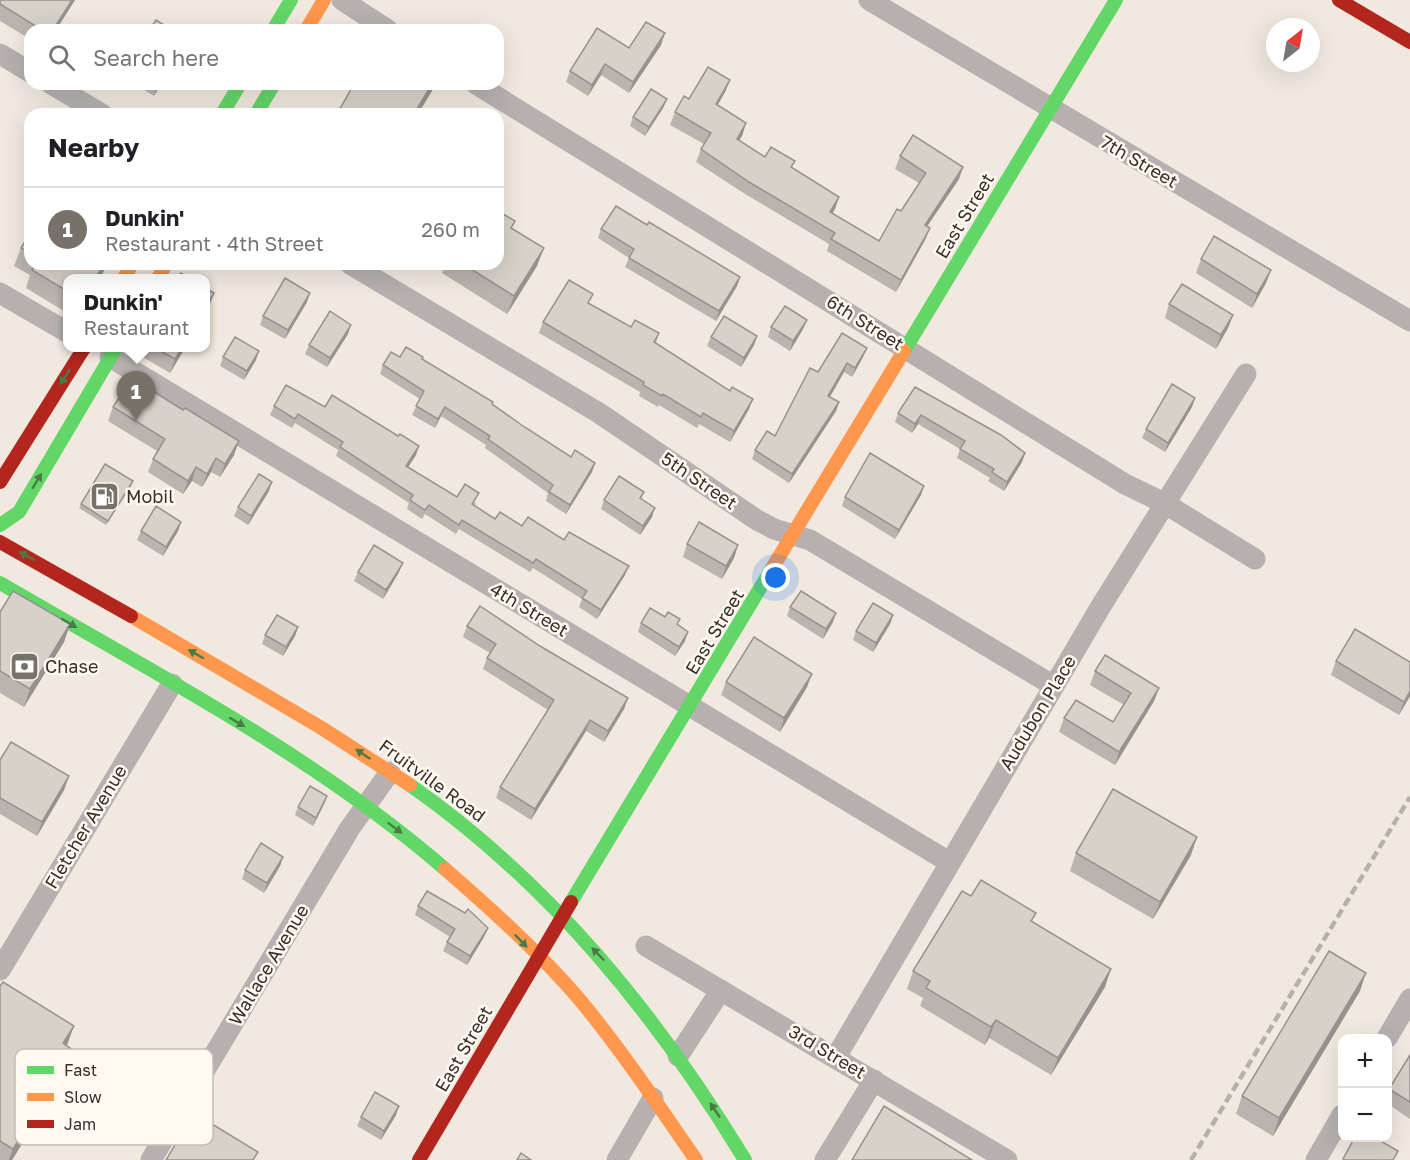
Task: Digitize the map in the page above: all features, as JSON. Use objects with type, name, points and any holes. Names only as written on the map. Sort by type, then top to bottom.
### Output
[{"type":"main road","points":[[277,24],[291,0]]},
{"type":"main road","points":[[310,24],[324,0]]},
{"type":"main road","name":"East Street","points":[[418,1160],[562,917],[795,536],[905,348],[1116,0]]},
{"type":"main road","points":[[1340,0],[1410,42]]},
{"type":"main road","points":[[282,15],[283,24]]},
{"type":"main road","points":[[226,108],[236,90]]},
{"type":"main road","points":[[241,108],[251,90]]},
{"type":"main road","points":[[260,108],[270,90]]},
{"type":"main road","points":[[0,483],[82,352]]},
{"type":"main road","points":[[0,525],[19,512],[113,352]]},
{"type":"main road","name":"Fruitville Road","points":[[0,542],[322,727],[432,800],[493,849],[605,962],[678,1056],[745,1160]]},
{"type":"main road","points":[[0,584],[280,747],[366,806],[473,893],[578,998],[696,1160]]},
{"type":"street","points":[[342,0],[379,24]]},
{"type":"street","name":"7th Street","points":[[869,0],[1410,321]]},
{"type":"street","points":[[0,54],[24,68]]},
{"type":"street","points":[[61,90],[92,108]]},
{"type":"street","name":"6th Street","points":[[486,90],[1125,484],[1164,503],[1255,559]]},
{"type":"street","name":"5th Street","points":[[360,270],[599,413],[757,520],[774,529],[810,540],[1054,686]]},
{"type":"street","points":[[0,292],[63,330]]},
{"type":"street","name":"4th Street","points":[[113,352],[690,707],[950,862]]},
{"type":"street","name":"Audubon Place","points":[[836,1057],[1054,686],[1164,503],[1246,374]]},
{"type":"street","name":"Fletcher Avenue","points":[[0,970],[172,684]]},
{"type":"street","name":"Wallace Avenue","points":[[213,1057],[350,828],[390,772]]},
{"type":"street","name":"3rd Street","points":[[646,946],[1007,1160]]},
{"type":"street","points":[[678,1056],[721,990]]},
{"type":"street","points":[[1389,1034],[1410,999]]},
{"type":"street","points":[[825,1160],[874,1080]]},
{"type":"street","points":[[617,1160],[653,1098]]},
{"type":"street","points":[[1316,1160],[1338,1122]]},
{"type":"street","name":"Wallace Avenue","points":[[151,1160],[160,1145]]},
{"type":"building","points":[[0,0],[72,0],[57,24],[32,24],[0,4]]},
{"type":"building","points":[[646,22],[665,33],[633,82],[605,64],[592,85],[570,71],[597,28],[629,48]]},
{"type":"building","points":[[708,67],[730,80],[716,104],[746,123],[737,139],[765,157],[771,147],[795,161],[791,167],[839,197],[830,212],[879,241],[897,209],[901,211],[926,173],[900,156],[913,135],[963,167],[925,225],[930,228],[901,280],[831,239],[835,233],[749,182],[701,149],[711,133],[675,112],[684,96],[689,99]]},
{"type":"building","points":[[651,89],[667,99],[649,127],[633,117]]},
{"type":"building","points":[[351,90],[428,90],[418,108],[340,108]]},
{"type":"building","points":[[616,206],[647,225],[649,222],[740,277],[719,311],[629,258],[634,249],[601,229]]},
{"type":"building","points":[[504,215],[515,221],[511,228],[544,248],[514,296],[473,270],[504,270]]},
{"type":"building","points":[[1214,236],[1271,270],[1257,294],[1201,259]]},
{"type":"building","points":[[32,270],[100,270],[98,274],[63,274],[63,289]]},
{"type":"building","points":[[285,278],[310,293],[288,330],[263,316]]},
{"type":"building","points":[[569,280],[593,294],[588,303],[631,327],[635,320],[659,333],[654,342],[730,391],[732,387],[753,399],[734,431],[703,413],[701,417],[663,394],[662,396],[643,385],[644,382],[543,322]]},
{"type":"building","points":[[1182,284],[1233,315],[1221,335],[1169,304]]},
{"type":"building","points":[[785,306],[807,320],[793,341],[771,327]]},
{"type":"building","points":[[330,311],[351,325],[330,358],[309,345]]},
{"type":"building","points":[[724,316],[757,336],[744,358],[711,337]]},
{"type":"building","points":[[842,333],[867,348],[855,368],[847,363],[828,396],[839,402],[792,474],[755,450],[767,431],[775,436],[810,368],[818,372]]},
{"type":"building","points":[[235,337],[259,351],[247,371],[223,357]]},
{"type":"building","points":[[406,347],[493,402],[492,404],[523,426],[571,457],[575,450],[595,463],[570,505],[549,492],[553,485],[488,439],[490,436],[445,407],[438,419],[416,406],[424,391],[383,365],[391,352],[400,357]]},
{"type":"building","points":[[162,352],[179,352],[175,359]]},
{"type":"building","points":[[132,378],[239,441],[225,464],[216,458],[207,474],[196,467],[188,481],[153,459],[165,439],[113,407]]},
{"type":"building","points":[[1172,384],[1195,398],[1168,443],[1146,429]]},
{"type":"building","points":[[286,385],[325,407],[332,395],[398,436],[400,434],[419,446],[406,466],[457,497],[465,484],[479,493],[472,504],[495,519],[500,512],[522,526],[528,517],[564,540],[569,532],[629,566],[601,610],[582,598],[587,591],[536,559],[533,563],[462,520],[459,525],[429,505],[425,510],[410,500],[413,495],[340,447],[343,442],[298,414],[295,419],[274,406]]},
{"type":"building","points":[[915,387],[1001,435],[1025,453],[1007,482],[992,472],[994,469],[960,449],[965,441],[921,415],[915,424],[898,413]]},
{"type":"building","points":[[870,453],[924,486],[899,530],[845,497]]},
{"type":"building","name":"Mobil","points":[[105,464],[133,481],[108,521],[81,504]]},
{"type":"building","points":[[259,474],[272,482],[251,516],[238,507]]},
{"type":"building","points":[[619,476],[644,492],[640,498],[655,508],[643,526],[604,500]]},
{"type":"building","points":[[156,506],[181,522],[166,547],[141,531]]},
{"type":"building","points":[[699,522],[738,545],[726,566],[687,544]]},
{"type":"building","points":[[374,545],[403,563],[386,590],[358,572]]},
{"type":"building","name":"Chase","points":[[13,591],[70,624],[30,689],[0,671],[0,612]]},
{"type":"building","points":[[801,591],[836,613],[826,629],[790,607]]},
{"type":"building","points":[[873,603],[893,615],[876,643],[856,631]]},
{"type":"building","points":[[480,606],[540,646],[628,698],[608,731],[590,720],[535,809],[500,787],[554,700],[487,658],[496,644],[467,626]]},
{"type":"building","points":[[650,608],[665,617],[668,612],[680,619],[677,624],[688,632],[679,647],[641,623]]},
{"type":"building","points":[[277,615],[298,627],[286,647],[265,635]]},
{"type":"building","points":[[1355,629],[1410,662],[1410,691],[1404,702],[1336,661]]},
{"type":"building","points":[[754,637],[812,674],[784,718],[726,682]]},
{"type":"building","points":[[1105,655],[1159,688],[1119,752],[1064,718],[1076,700],[1113,722],[1131,693],[1095,671]]},
{"type":"building","points":[[11,742],[69,776],[42,822],[0,798],[0,760]]},
{"type":"building","points":[[310,786],[327,796],[316,818],[298,807]]},
{"type":"building","points":[[1113,789],[1197,837],[1160,902],[1076,853]]},
{"type":"building","points":[[261,843],[283,857],[267,883],[245,870]]},
{"type":"building","points":[[981,880],[1036,913],[1031,921],[1111,969],[1058,1058],[996,1020],[991,1027],[926,988],[930,981],[913,971],[962,891],[971,896]]},
{"type":"building","points":[[427,891],[465,913],[468,909],[488,928],[470,956],[447,942],[455,929],[418,906]]},
{"type":"building","points":[[1329,951],[1366,973],[1279,1118],[1242,1096]]},
{"type":"building","points":[[3,982],[74,1026],[63,1043],[71,1049],[15,1049],[15,1145],[13,1149],[0,1141],[0,986]]},
{"type":"building","points":[[1410,1055],[1410,1102],[1392,1091],[1392,1084]]},
{"type":"building","points":[[375,1092],[399,1106],[384,1131],[361,1117]]},
{"type":"building","points":[[884,1106],[972,1160],[852,1160]]},
{"type":"building","points":[[213,1125],[258,1152],[253,1160],[166,1160],[175,1145],[213,1145]]},
{"type":"building","points":[[1352,1142],[1383,1142],[1398,1151],[1393,1160],[1343,1159]]},
{"type":"building","points":[[521,1153],[531,1160],[517,1160]]},
{"type":"railway","points":[[1191,1160],[1410,797]]},
{"type":"traffic: fast","points":[[277,24],[291,0]]},
{"type":"traffic: fast","points":[[904,351],[1116,0]]},
{"type":"traffic: fast","points":[[226,108],[236,90]]},
{"type":"traffic: fast","points":[[260,108],[270,90]]},
{"type":"traffic: fast","points":[[0,525],[19,512],[114,352]]},
{"type":"traffic: fast","points":[[571,902],[774,565]]},
{"type":"traffic: fast","points":[[0,583],[230,716],[342,789],[445,869]]},
{"type":"traffic: fast","points":[[410,785],[461,823],[509,865],[554,908],[597,955],[675,1054],[745,1160]]},
{"type":"traffic: slow","points":[[310,24],[324,0]]},
{"type":"traffic: slow","points":[[126,274],[129,270]]},
{"type":"traffic: slow","points":[[160,274],[163,270]]},
{"type":"traffic: slow","points":[[774,565],[904,351]]},
{"type":"traffic: slow","points":[[131,616],[320,727],[410,785]]},
{"type":"traffic: slow","points":[[445,869],[498,916],[580,1000],[596,1019],[696,1160]]},
{"type":"traffic: jam","points":[[1339,0],[1410,42]]},
{"type":"traffic: jam","points":[[0,482],[81,352]]},
{"type":"traffic: jam","points":[[0,542],[131,616]]},
{"type":"traffic: jam","points":[[419,1160],[571,902]]},
{"type":"place","name":"Dunkin'","points":[[136,421]]},
{"type":"place","name":"Mobil","points":[[105,497]]},
{"type":"place","name":"Chase","points":[[24,667]]}]
